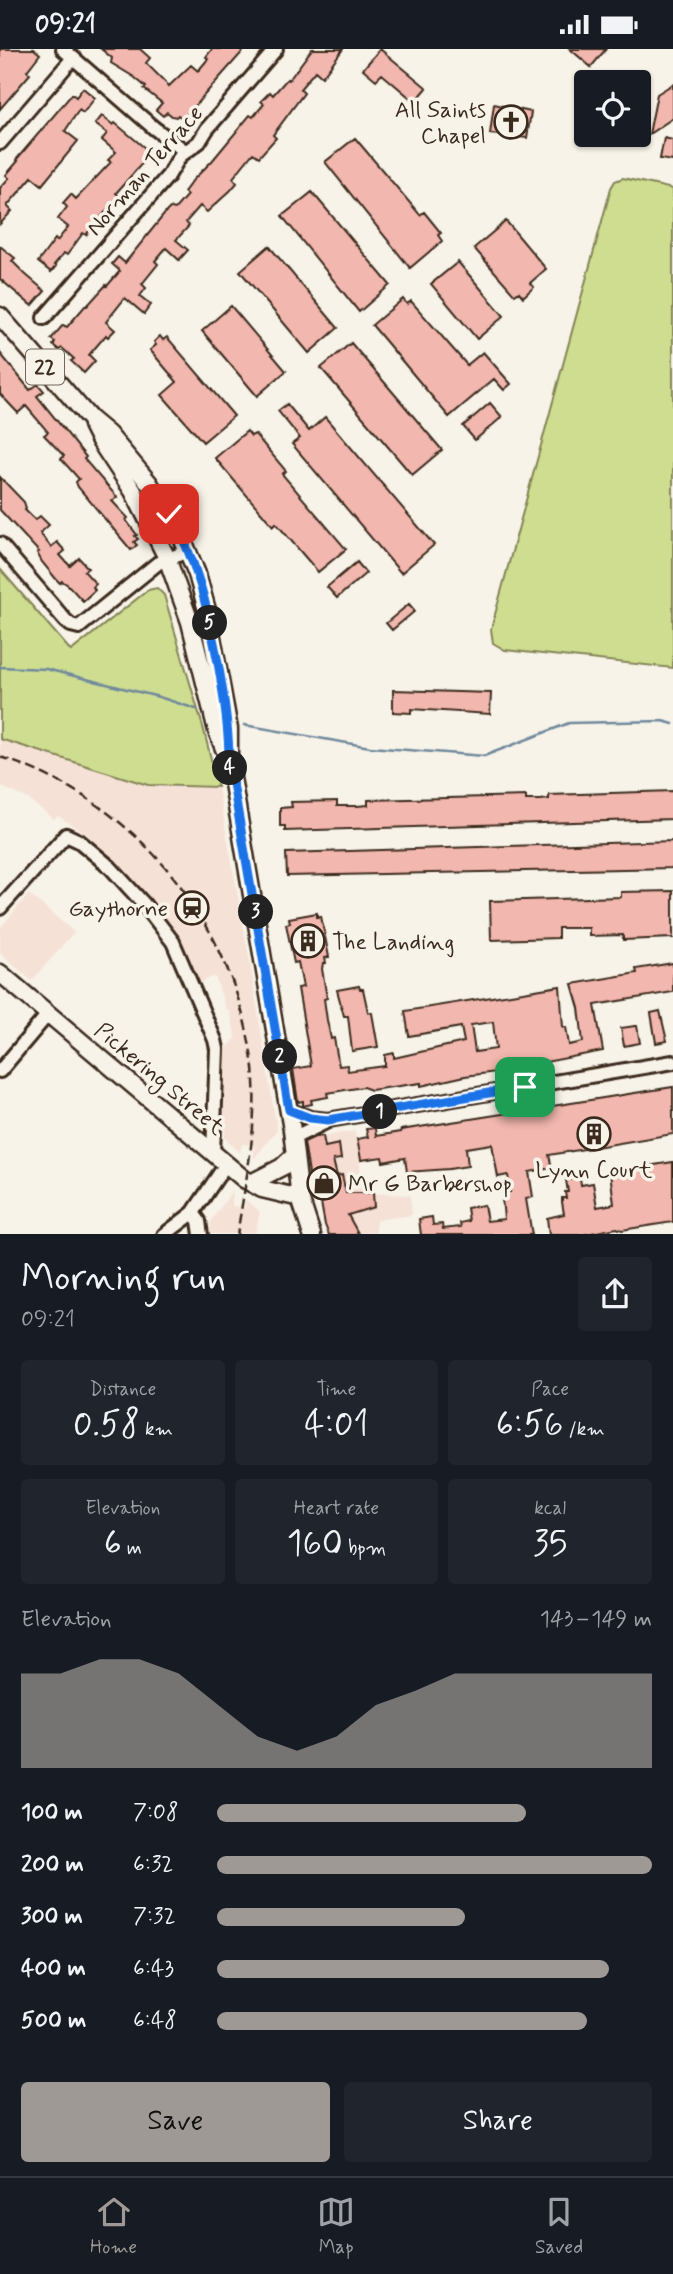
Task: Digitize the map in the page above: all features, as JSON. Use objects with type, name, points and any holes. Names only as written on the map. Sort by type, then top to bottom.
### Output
[{"type":"main road","name":"22","points":[[0,316],[149,483],[173,520],[201,587],[214,642],[229,729],[229,760],[289,1110],[300,1198],[312,1234]]},
{"type":"main road","name":"22","points":[[90,419],[100,441],[133,491],[167,558],[190,622],[217,731],[229,760]]},
{"type":"main road","name":"Pickering Street","points":[[0,973],[251,1184],[300,1198]]},
{"type":"main road","points":[[251,1184],[279,1169],[295,1155]]},
{"type":"street","points":[[63,49],[154,128],[185,151]]},
{"type":"street","name":"Norman Terrace","points":[[44,318],[168,176],[185,151],[199,142],[207,129],[276,49]]},
{"type":"street","points":[[0,143],[74,58]]},
{"type":"street","points":[[0,544],[66,621],[79,627],[154,566],[188,551]]},
{"type":"street","points":[[0,908],[66,835],[79,841],[110,867],[144,903],[173,942],[215,1039],[217,1049],[213,1153]]},
{"type":"street","points":[[0,1071],[49,1013]]},
{"type":"street","points":[[289,1110],[310,1118],[328,1120],[673,1062]]},
{"type":"street","points":[[293,1138],[328,1120]]},
{"type":"street","points":[[164,1234],[193,1213],[226,1164]]},
{"type":"street","points":[[193,1213],[199,1221],[201,1234]]},
{"type":"shaded area","points":[[0,739],[148,785],[218,787],[277,1130],[254,1159],[254,1145],[242,1144],[240,1153],[225,1138],[222,1053],[236,1038],[229,1010],[226,1010],[215,976],[197,984],[172,927],[126,871],[87,835],[58,816],[54,819],[28,799],[0,786]]},
{"type":"shaded area","points":[[29,894],[74,932],[32,981],[0,953],[0,928]]},
{"type":"shaded area","points":[[355,1131],[364,1193],[410,1195],[412,1215],[376,1220],[376,1234],[329,1234],[323,1221],[309,1141],[311,1138]]},
{"type":"shaded area","points":[[233,1189],[232,1206],[245,1208],[246,1200],[260,1212],[255,1234],[209,1234],[211,1221]]},
{"type":"green space","points":[[623,178],[673,189],[673,668],[505,650],[493,643],[491,629],[611,188],[615,181]]},
{"type":"green space","points":[[0,569],[71,651],[148,590],[157,588],[164,595],[218,787],[148,785],[0,739]]},
{"type":"building","points":[[0,49],[34,49],[40,54],[27,71],[30,74],[0,109]]},
{"type":"building","points":[[101,49],[140,49],[150,58],[146,63],[169,86],[191,65],[198,71],[212,49],[245,49],[183,119],[167,112],[163,116],[156,110],[162,103],[134,77],[111,63],[112,58]]},
{"type":"building","points":[[312,49],[343,49],[322,77],[315,71],[300,89],[304,93],[273,135],[276,138],[259,157],[253,153],[233,178],[237,183],[230,191],[207,212],[200,206],[186,222],[189,226],[176,240],[188,250],[179,260],[166,248],[155,261],[158,264],[142,284],[146,288],[140,296],[151,305],[144,314],[125,298],[106,322],[115,330],[108,337],[106,335],[89,355],[95,361],[84,373],[62,348],[59,350],[53,345],[55,342],[51,339],[63,325],[67,327],[107,286],[120,271],[112,264],[118,257],[125,263],[167,211],[170,208],[175,209],[187,195],[184,192],[193,180],[250,115],[253,117],[264,104],[261,101],[270,92],[273,95],[289,80]]},
{"type":"building","points":[[380,49],[427,88],[415,102],[382,74],[376,80],[363,69]]},
{"type":"building","points":[[570,49],[606,49],[591,67]]},
{"type":"building","points":[[673,84],[673,118],[651,133],[651,124],[657,94]]},
{"type":"building","points":[[83,88],[95,98],[83,113],[79,110],[65,131],[78,141],[42,185],[32,177],[7,206],[12,211],[0,224],[0,188],[9,178],[6,175],[72,94],[76,97]]},
{"type":"building","name":"All Saints Chapel","points":[[494,104],[531,112],[527,138],[490,134]]},
{"type":"building","points":[[102,116],[113,125],[115,123],[151,153],[116,193],[119,196],[86,235],[83,233],[67,255],[64,253],[51,272],[38,262],[68,227],[58,219],[67,207],[63,203],[71,194],[76,199],[111,162],[108,160],[116,152],[102,140],[107,133],[95,124]]},
{"type":"building","points":[[355,138],[420,215],[424,212],[441,233],[438,235],[442,241],[410,268],[325,162]]},
{"type":"building","points":[[664,138],[673,140],[673,161],[660,159]]},
{"type":"building","points":[[312,192],[390,285],[359,312],[282,216]]},
{"type":"building","points":[[506,221],[546,269],[530,283],[534,287],[523,297],[519,292],[515,295],[474,248]]},
{"type":"building","points":[[0,246],[15,258],[12,261],[25,274],[45,291],[32,306],[0,279]]},
{"type":"building","points":[[269,246],[338,328],[309,353],[240,271]]},
{"type":"building","points":[[458,262],[504,316],[477,339],[431,284]]},
{"type":"building","points":[[403,299],[407,304],[411,301],[467,365],[483,352],[511,384],[504,390],[494,379],[449,417],[372,325]]},
{"type":"building","points":[[231,306],[286,371],[257,396],[202,331]]},
{"type":"building","points":[[160,336],[163,340],[167,337],[234,416],[203,442],[162,395],[177,382],[150,350]]},
{"type":"building","points":[[351,343],[442,450],[412,475],[321,368]]},
{"type":"building","points":[[0,353],[30,390],[38,384],[44,391],[37,396],[86,457],[84,459],[117,497],[112,501],[128,518],[126,520],[137,535],[135,536],[138,539],[134,542],[137,545],[131,550],[78,487],[76,482],[79,479],[61,459],[64,456],[44,435],[48,432],[26,406],[18,413],[0,394]]},
{"type":"building","points":[[490,403],[502,417],[475,440],[463,426]]},
{"type":"building","points":[[287,404],[309,431],[325,417],[434,545],[401,573],[292,444],[300,438],[278,411]]},
{"type":"building","points":[[247,431],[251,436],[255,434],[286,471],[282,474],[346,549],[318,572],[276,523],[273,526],[215,458]]},
{"type":"building","points":[[0,477],[24,502],[25,510],[35,520],[40,516],[49,525],[40,533],[51,547],[57,542],[65,551],[60,555],[70,566],[79,558],[88,568],[84,571],[96,584],[93,587],[95,590],[83,601],[68,585],[56,579],[42,562],[37,553],[39,552],[0,510]]},
{"type":"building","points":[[357,562],[366,573],[337,598],[327,587]]},
{"type":"building","points":[[409,604],[415,611],[392,630],[386,623]]},
{"type":"building","points":[[393,690],[491,693],[490,714],[411,709],[411,713],[393,712]]},
{"type":"building","points":[[673,791],[673,819],[285,831],[285,826],[280,826],[280,808],[292,807],[291,802],[337,801],[337,806],[357,806],[368,805],[368,800],[526,796],[526,800],[540,800],[549,799],[549,795]]},
{"type":"building","points":[[673,841],[673,868],[287,876],[286,853]]},
{"type":"building","points":[[673,891],[673,938],[623,940],[623,935],[589,936],[589,928],[558,928],[558,938],[491,940],[490,901],[621,897],[621,892]]},
{"type":"building","points":[[317,913],[317,917],[321,916],[329,957],[325,958],[326,963],[323,963],[322,969],[327,998],[324,999],[327,1020],[331,1039],[334,1038],[339,1066],[347,1065],[348,1071],[385,1066],[385,1055],[394,1053],[394,1058],[464,1042],[461,1027],[409,1036],[405,1011],[560,986],[563,1027],[566,1027],[569,1045],[583,1042],[579,1008],[572,984],[637,973],[636,969],[673,963],[673,992],[595,1005],[603,1051],[535,1064],[535,1067],[465,1076],[421,1086],[421,1083],[371,1090],[363,1087],[327,1093],[328,1097],[311,1100],[312,1104],[303,1106],[303,1101],[298,1102],[293,1069],[311,1066],[298,988],[303,987],[298,962],[294,963],[286,924],[290,923],[289,918]],"holes":[[[493,1022],[496,1049],[475,1052],[471,1025]]]},
{"type":"building","name":"The Landing","points":[[359,986],[363,989],[368,1012],[372,1013],[378,1047],[352,1051],[348,1016],[344,1016],[337,990]]},
{"type":"building","points":[[660,1011],[667,1041],[656,1043],[651,1013]]},
{"type":"building","points":[[637,1026],[640,1043],[624,1046],[621,1028]]},
{"type":"building","points":[[673,1087],[673,1134],[549,1155],[552,1168],[529,1172],[533,1197],[526,1199],[532,1234],[421,1234],[419,1219],[432,1217],[433,1225],[442,1224],[443,1229],[461,1227],[460,1223],[469,1221],[467,1208],[484,1205],[487,1221],[504,1219],[502,1198],[506,1196],[505,1192],[510,1192],[508,1175],[498,1177],[492,1144],[466,1148],[468,1166],[449,1169],[407,1172],[405,1158],[383,1162],[382,1157],[361,1160],[357,1139],[368,1137],[366,1129],[375,1128],[376,1136]]},
{"type":"building","points":[[323,1136],[325,1147],[339,1144],[341,1159],[333,1160],[337,1176],[342,1175],[346,1193],[373,1193],[374,1207],[348,1215],[358,1234],[329,1234],[320,1197],[313,1198],[304,1142]]},
{"type":"building","points":[[673,1162],[673,1222],[586,1234],[549,1234],[547,1218],[564,1214],[562,1198],[566,1198],[565,1192],[568,1192],[566,1180],[580,1178],[581,1185],[593,1183],[597,1207],[614,1204],[610,1172]]},
{"type":"waterway","points":[[0,667],[46,669],[196,709]]},
{"type":"waterway","points":[[244,725],[370,747],[484,756],[569,723],[663,721],[673,724]]},
{"type":"railway","points":[[0,757],[49,777],[94,803],[134,835],[170,872],[199,914],[223,959],[241,1008],[254,1082],[251,1147],[237,1234]]},
{"type":"place","name":"All Saints Chapel","points":[[511,122]]},
{"type":"place","name":"Gaythorne","points":[[192,908]]},
{"type":"place","name":"The Landing","points":[[308,941]]},
{"type":"place","name":"Lynn Court","points":[[594,1134]]},
{"type":"place","name":"Mr G Barbershop","points":[[324,1183]]},
{"type":"route","points":[[169,514],[188,551],[207,610],[229,729],[229,760],[289,1110],[310,1118],[328,1120],[525,1087]]}]
